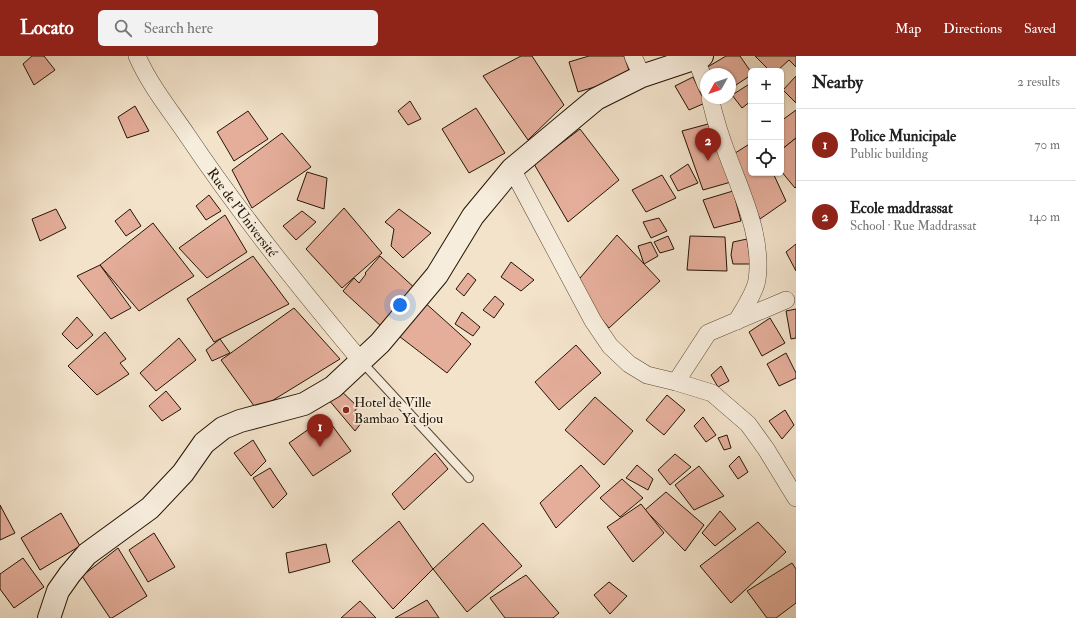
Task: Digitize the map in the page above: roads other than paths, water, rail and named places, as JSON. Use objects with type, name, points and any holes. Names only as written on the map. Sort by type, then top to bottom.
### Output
[{"type":"main road","points":[[49,618],[58,591],[87,554],[150,508],[183,472],[204,443],[223,428],[240,421],[304,404],[333,387],[361,361],[380,342],[424,292],[437,275],[473,216],[512,168],[596,99],[642,76],[699,57]]},
{"type":"street","name":"Rue de l'Université","points":[[137,56],[140,64],[161,97],[216,178],[270,250],[361,361]]},
{"type":"street","points":[[633,56],[642,76]]},
{"type":"street","points":[[699,57],[702,68]]},
{"type":"street","points":[[712,104],[728,158],[748,210],[754,232],[758,258],[757,282],[737,321]]},
{"type":"street","points":[[512,168],[593,321],[610,346],[629,364],[647,375],[712,393],[743,420],[766,448],[796,498]]},
{"type":"street","points":[[676,382],[708,333],[786,300]]},
{"type":"lane","points":[[361,361],[469,478]]},
{"type":"place","name":"Ecole maddrassat","points":[[708,161]]},
{"type":"place","name":"Hotel de Ville Bambao Ya djou","points":[[346,410]]},
{"type":"place","name":"Police Municipale","points":[[320,447]]}]
